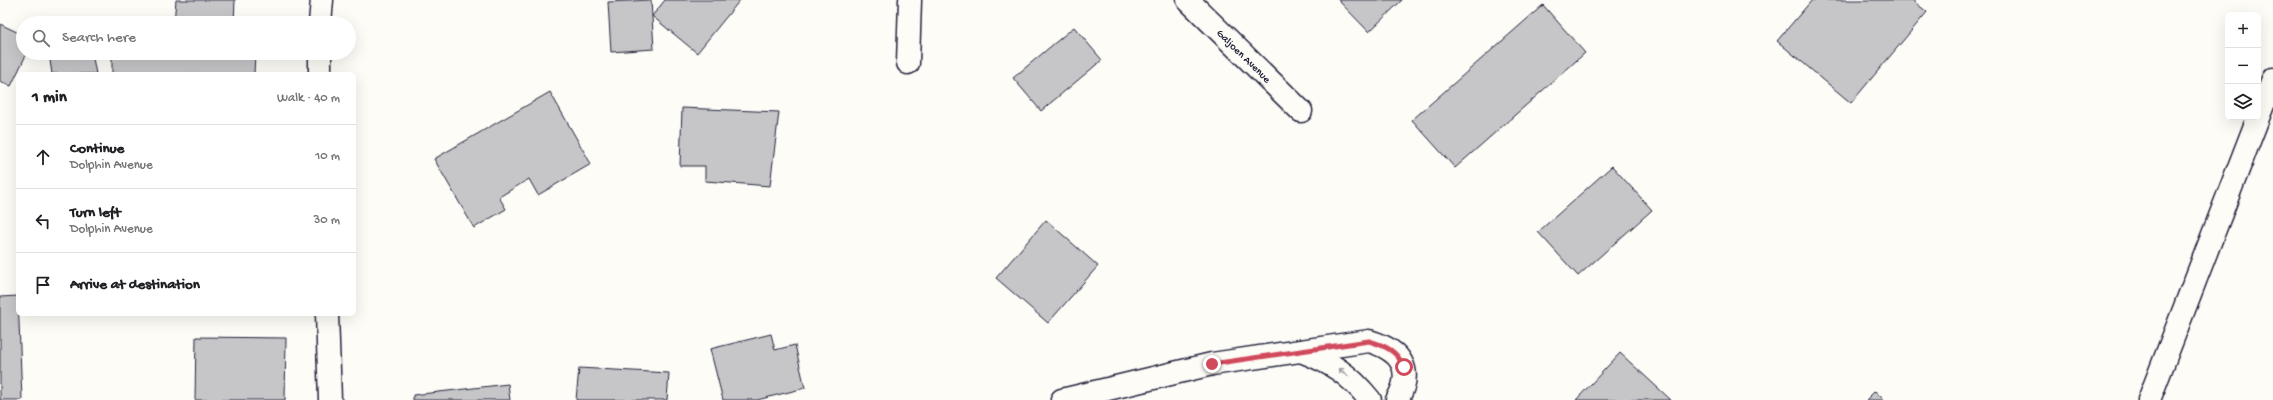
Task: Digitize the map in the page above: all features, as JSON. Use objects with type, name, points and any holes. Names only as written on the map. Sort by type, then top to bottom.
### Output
[{"type":"street","points":[[321,16],[322,0]]},
{"type":"street","points":[[908,63],[910,0]]},
{"type":"street","name":"Galjoen Avenue","points":[[1188,0],[1301,111]]},
{"type":"street","points":[[320,60],[320,72]]},
{"type":"street","points":[[2149,400],[2273,79]]},
{"type":"street","points":[[327,316],[330,400]]},
{"type":"street","points":[[1062,400],[1212,364],[1369,341],[1392,349],[1401,359],[1404,367],[1404,379],[1397,400]]},
{"type":"street","points":[[1301,351],[1324,360],[1343,372],[1370,400]]},
{"type":"building","points":[[176,0],[235,0],[234,16],[175,16]]},
{"type":"building","points":[[651,0],[654,49],[611,52],[608,2]]},
{"type":"building","points":[[665,0],[740,0],[697,53],[652,16]]},
{"type":"building","points":[[1338,0],[1402,0],[1369,32]]},
{"type":"building","points":[[1812,0],[1912,0],[1927,12],[1851,103],[1777,41]]},
{"type":"building","points":[[1543,5],[1585,53],[1455,168],[1412,120]]},
{"type":"building","points":[[0,24],[16,32],[16,60],[24,60],[18,72],[16,72],[16,76],[11,86],[0,81]]},
{"type":"building","points":[[1074,27],[1102,60],[1041,111],[1013,78]]},
{"type":"building","points":[[50,60],[93,60],[96,72],[52,72]]},
{"type":"building","points":[[112,60],[255,60],[254,72],[112,72]]},
{"type":"building","points":[[550,92],[591,164],[538,195],[529,179],[499,197],[506,209],[474,228],[434,159]]},
{"type":"building","points":[[682,108],[779,112],[770,186],[705,181],[705,166],[680,166]]},
{"type":"building","points":[[1612,166],[1652,210],[1578,276],[1538,232]]},
{"type":"building","points":[[1046,220],[1098,266],[1048,323],[996,278]]},
{"type":"building","points":[[16,296],[16,316],[19,316],[22,400],[0,400],[0,297]]},
{"type":"building","points":[[771,334],[775,350],[795,345],[805,388],[757,400],[723,400],[710,349]]},
{"type":"building","points":[[196,337],[286,338],[285,400],[195,400]]},
{"type":"building","points":[[1620,353],[1671,400],[1576,400]]},
{"type":"building","points":[[579,368],[669,373],[667,400],[576,400]]},
{"type":"building","points":[[508,384],[510,400],[413,400],[413,395]]},
{"type":"building","points":[[1875,391],[1884,400],[1866,400]]},
{"type":"route","points":[[1212,364],[1369,341],[1392,349],[1401,359],[1404,367]]}]
